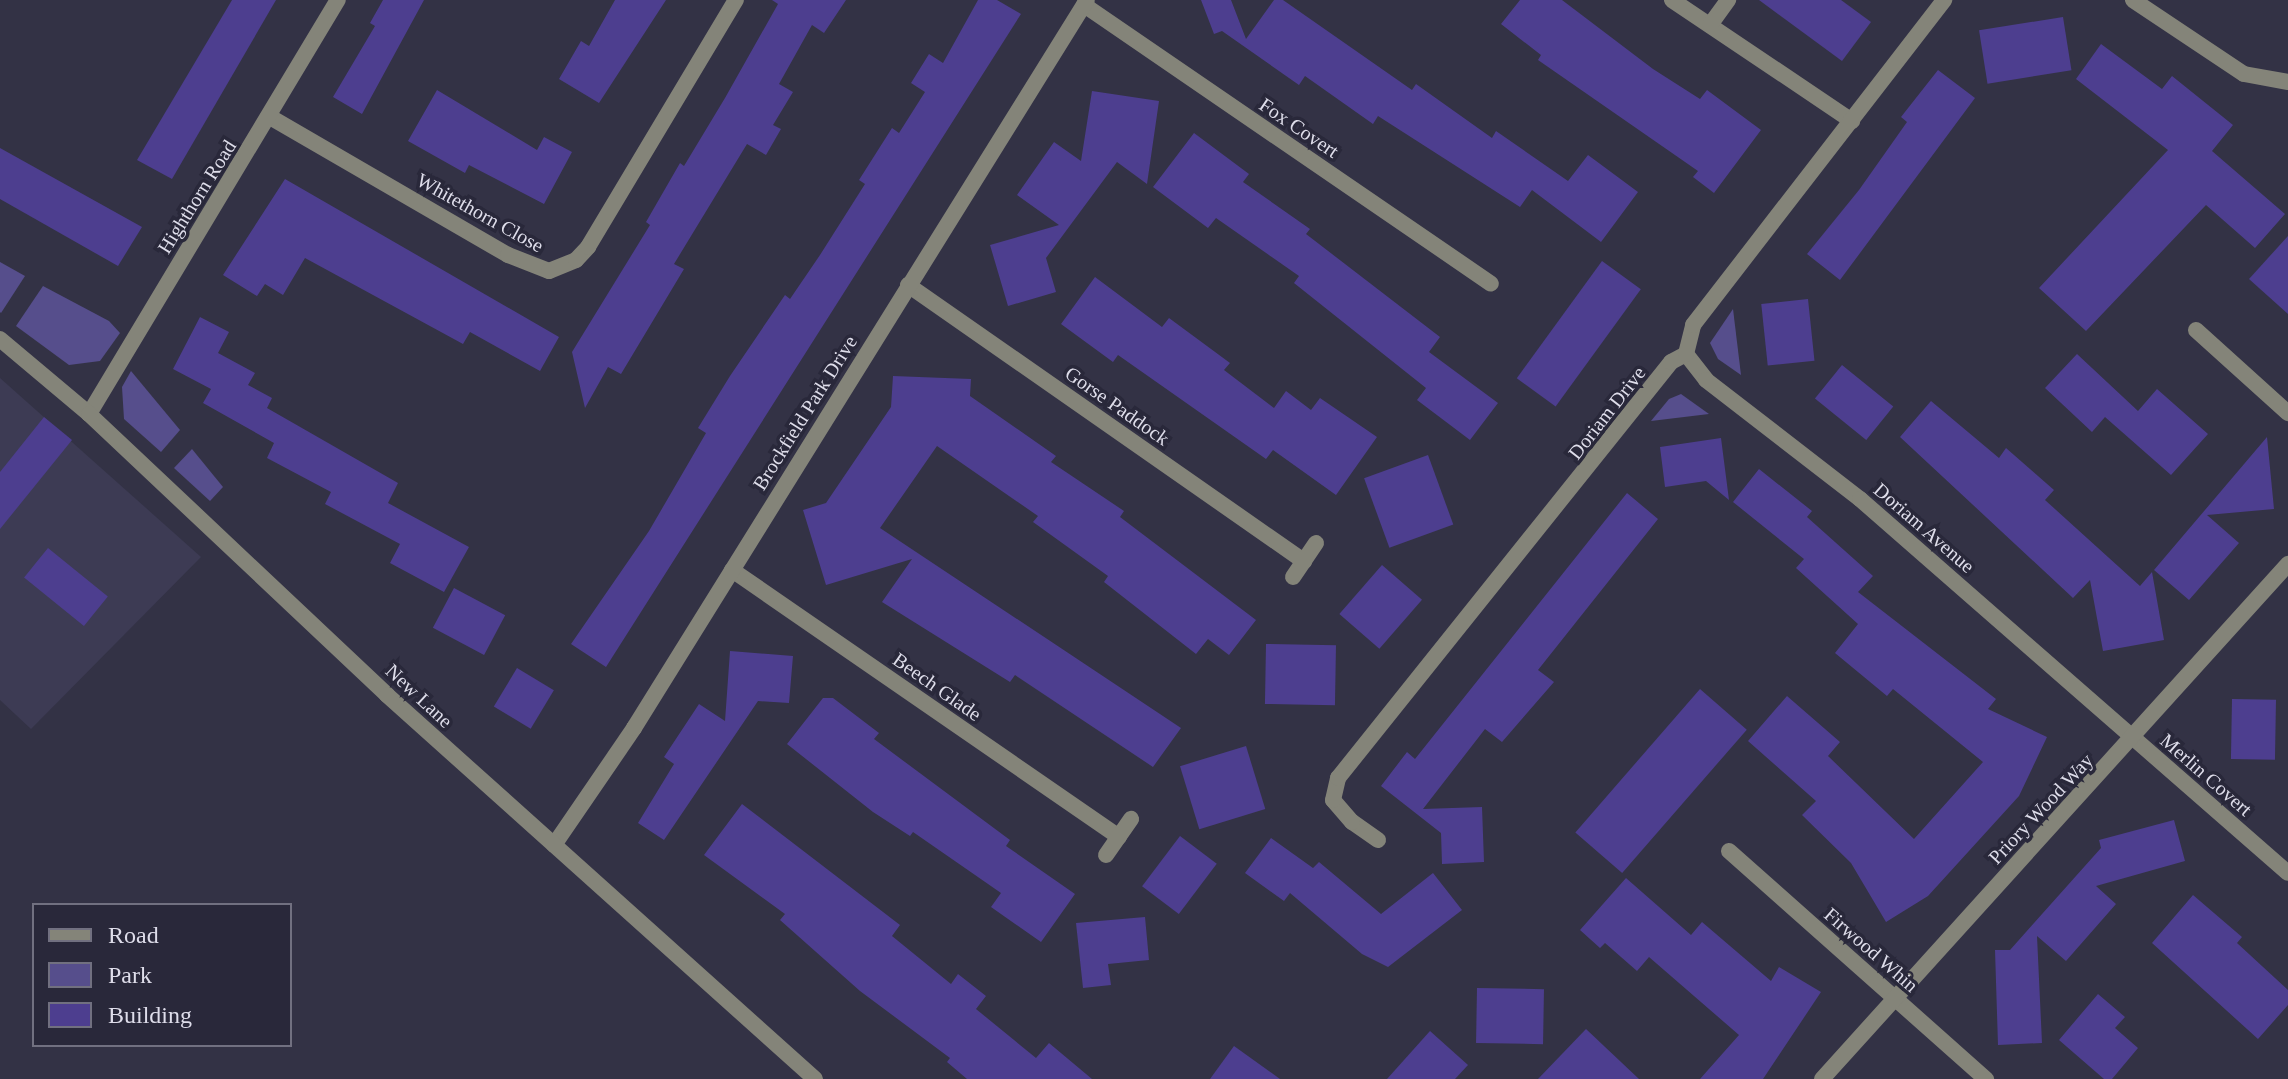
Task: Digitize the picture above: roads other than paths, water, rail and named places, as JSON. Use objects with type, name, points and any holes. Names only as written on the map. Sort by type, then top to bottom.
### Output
[{"type":"street","name":"Highthorn Road","points":[[89,414],[338,0]]},
{"type":"street","name":"Whitethorn Close","points":[[270,117],[508,255],[549,271],[576,260],[588,247],[736,0]]},
{"type":"street","points":[[1672,0],[1852,121]]},
{"type":"street","points":[[1710,25],[1728,0]]},
{"type":"street","name":"Doriam Drive","points":[[1378,840],[1352,822],[1333,800],[1338,778],[1671,362],[1686,354],[1693,325],[1944,0]]},
{"type":"street","points":[[2133,0],[2244,74],[2288,82]]},
{"type":"street","name":"Fox Covert","points":[[1085,2],[1491,284]]},
{"type":"street","name":"Brockfield Park Drive","points":[[554,845],[732,570],[1085,2]]},
{"type":"street","name":"Gorse Paddock","points":[[908,285],[1304,561]]},
{"type":"street","points":[[2196,330],[2288,413]]},
{"type":"street","name":"New Lane","points":[[0,339],[89,414],[554,845],[815,1079]]},
{"type":"street","name":"Doriam Avenue","points":[[1686,354],[1706,380],[1860,499],[2134,738]]},
{"type":"street","points":[[1293,577],[1316,543]]},
{"type":"street","name":"Priory Wood Way","points":[[1822,1079],[2134,738],[2288,564]]},
{"type":"street","name":"Beech Glade","points":[[732,570],[1119,837]]},
{"type":"street","name":"Merlin Covert","points":[[2134,738],[2288,873]]},
{"type":"street","points":[[1106,855],[1131,819]]},
{"type":"street","name":"Firwood Whin","points":[[1729,851],[1986,1079]]}]
